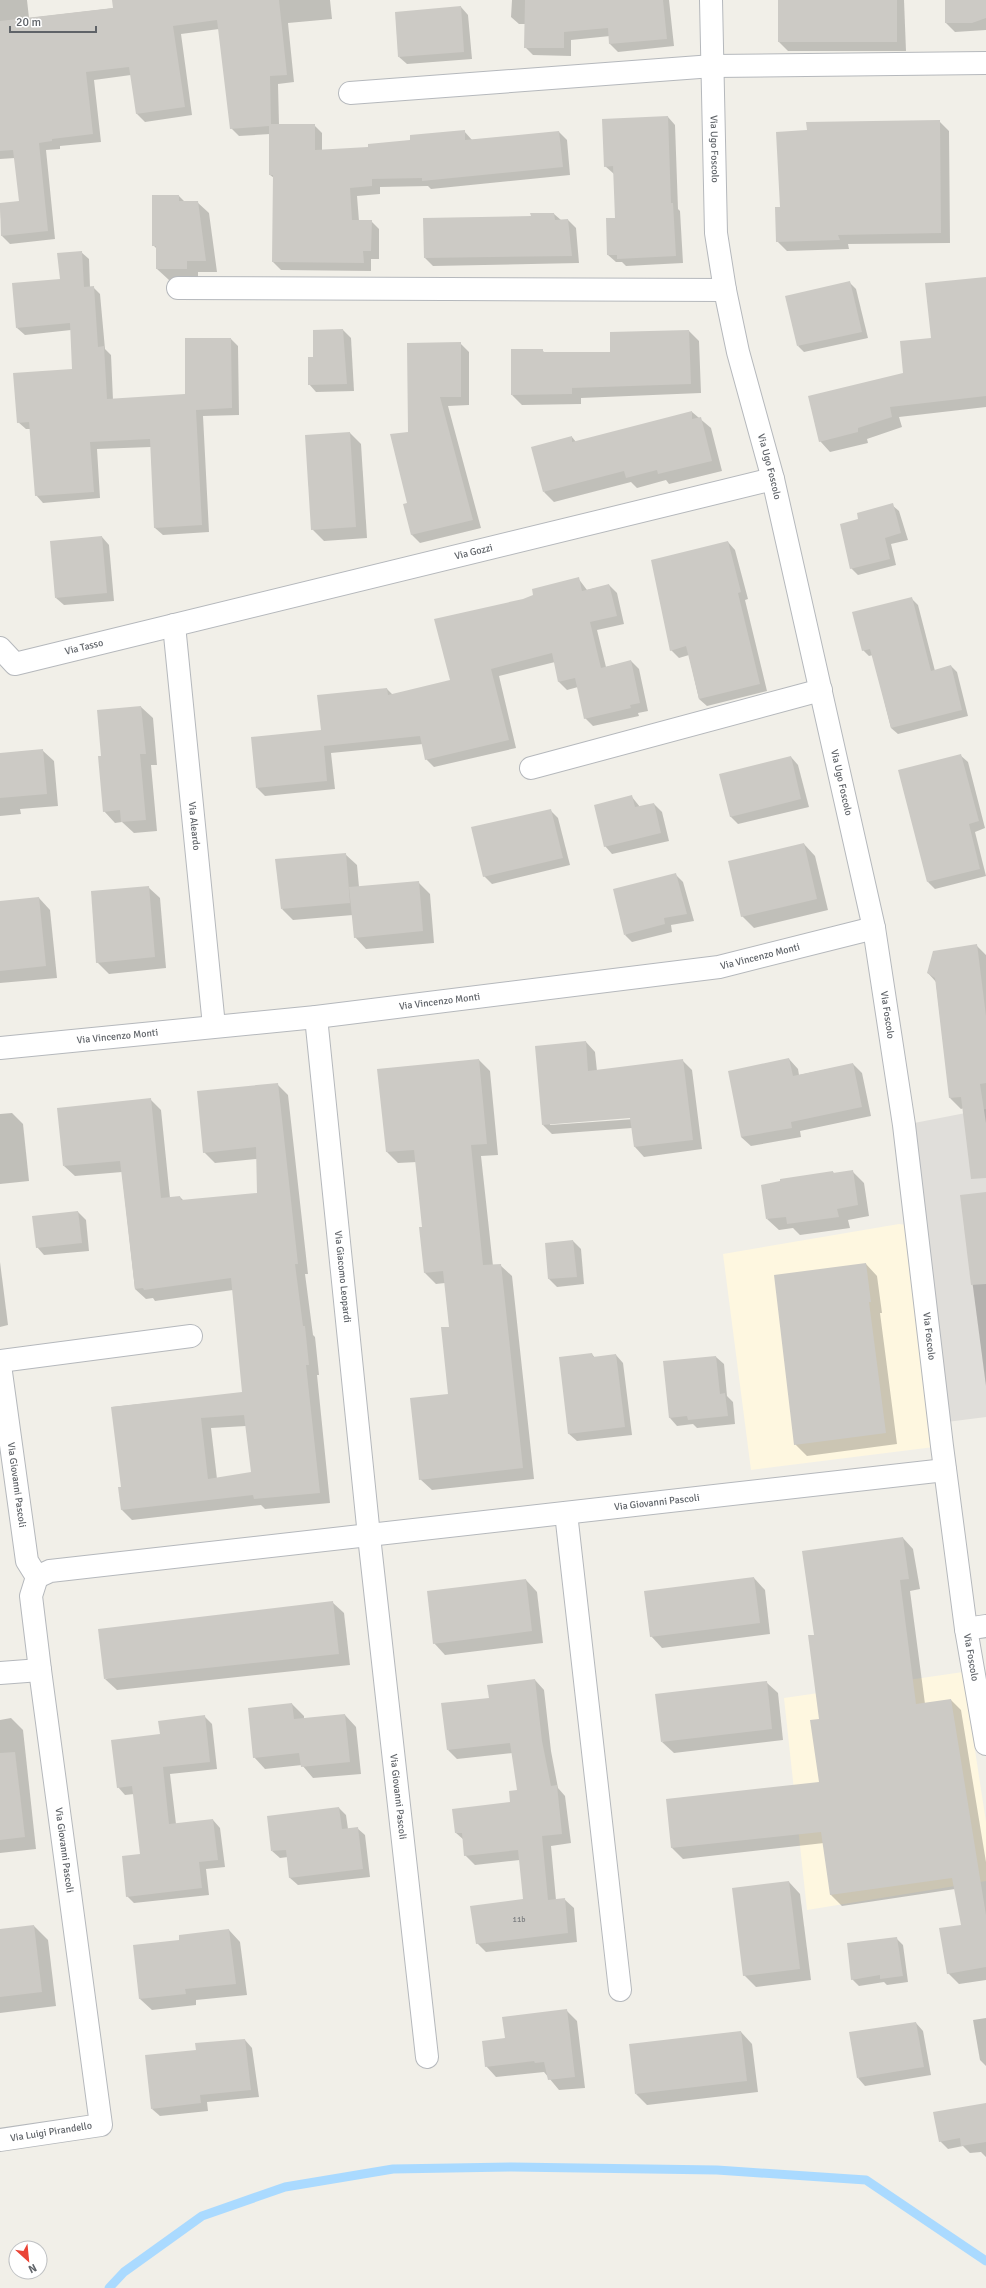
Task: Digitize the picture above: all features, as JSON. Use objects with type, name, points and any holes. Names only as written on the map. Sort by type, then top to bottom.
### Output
[{"type":"street","name":"Via Ugo Foscolo","points":[[711,0],[716,233],[724,290],[738,352],[773,479],[874,928]]},
{"type":"street","points":[[350,93],[713,66],[986,63]]},
{"type":"street","points":[[178,288],[724,290]]},
{"type":"street","name":"Via Gozzi","points":[[174,625],[773,479]]},
{"type":"street","name":"Via Tasso","points":[[0,648],[15,664],[174,625]]},
{"type":"street","name":"Via Aleardo","points":[[174,625],[214,1026]]},
{"type":"street","points":[[531,768],[821,690]]},
{"type":"street","name":"Via Vincenzo Monti","points":[[0,1048],[316,1017],[719,967],[874,928]]},
{"type":"street","name":"Via Foscolo","points":[[874,928],[904,1125],[945,1470],[976,1627],[986,1744]]},
{"type":"street","name":"Via Giacomo Leopardi","points":[[316,1017],[369,1536]]},
{"type":"street","points":[[0,1361],[191,1336]]},
{"type":"street","name":"Via Giovanni Pascoli","points":[[0,1365],[27,1561],[37,1577]]},
{"type":"street","name":"Via Giovanni Pascoli","points":[[101,2125],[31,1596],[37,1577],[50,1571],[945,1470]]},
{"type":"street","points":[[566,1513],[620,1990]]},
{"type":"street","name":"Via Giovanni Pascoli","points":[[369,1536],[427,2057]]},
{"type":"street","points":[[0,1673],[40,1670]]},
{"type":"street","name":"Via Luigi Pirandello","points":[[0,2140],[101,2125]]},
{"type":"shaded area","points":[[986,1109],[986,1417],[939,1423],[904,1125]]},
{"type":"shaded area","points":[[899,1224],[916,1226],[942,1446],[751,1470],[723,1254]]},
{"type":"shaded area","points":[[963,1672],[986,1822],[986,1881],[807,1910],[784,1698]]},
{"type":"building","points":[[112,0],[279,0],[287,75],[270,76],[271,124],[315,124],[315,150],[368,147],[368,144],[410,140],[410,135],[465,130],[465,140],[559,131],[563,167],[422,181],[422,178],[372,179],[372,186],[350,188],[352,220],[372,220],[371,251],[363,251],[364,263],[272,262],[273,175],[269,175],[269,126],[230,129],[217,20],[173,26],[185,107],[136,114],[129,67],[86,72],[93,134],[52,139],[52,141],[39,143],[48,231],[1,236],[0,203],[19,201],[13,150],[0,151],[0,21],[113,8]]},
{"type":"building","points":[[525,0],[663,0],[667,39],[609,44],[608,28],[564,32],[564,48],[524,48]]},
{"type":"building","points":[[778,0],[897,0],[897,42],[778,42]]},
{"type":"building","points":[[945,0],[986,0],[986,18],[972,23],[945,23]]},
{"type":"building","points":[[461,6],[464,52],[398,57],[395,12]]},
{"type":"building","points":[[668,116],[671,203],[673,203],[676,256],[617,259],[617,255],[607,255],[606,218],[615,218],[613,166],[604,167],[602,119]]},
{"type":"building","points":[[940,120],[941,233],[838,235],[840,240],[776,242],[775,207],[780,207],[776,132],[807,130],[806,122]]},
{"type":"building","points":[[152,195],[179,195],[179,201],[198,201],[206,261],[187,261],[187,269],[156,269],[156,246],[152,246]]},
{"type":"building","points":[[530,213],[554,213],[555,220],[568,219],[572,256],[424,258],[423,218],[531,216]]},
{"type":"building","points":[[82,251],[84,287],[94,286],[98,347],[104,346],[107,399],[185,394],[185,338],[231,338],[232,408],[196,410],[202,525],[154,528],[150,439],[90,442],[94,492],[35,496],[29,422],[17,423],[13,373],[72,369],[70,323],[16,328],[12,283],[60,279],[57,253]]},
{"type":"building","points":[[986,277],[986,396],[890,407],[892,417],[858,428],[858,432],[819,442],[808,396],[903,373],[900,341],[931,338],[925,283]]},
{"type":"building","points":[[850,281],[862,332],[797,346],[785,296]]},
{"type":"building","points":[[343,329],[347,384],[308,385],[308,357],[313,357],[313,330]]},
{"type":"building","points":[[689,330],[691,384],[572,388],[572,394],[511,395],[511,349],[543,349],[543,352],[610,352],[610,332]]},
{"type":"building","points":[[461,342],[461,397],[440,397],[473,520],[411,535],[403,504],[407,503],[390,434],[408,432],[407,343]]},
{"type":"building","points":[[692,411],[692,419],[701,417],[712,461],[658,474],[657,470],[626,478],[624,471],[543,492],[531,447],[572,436],[572,442]]},
{"type":"building","points":[[350,432],[356,527],[311,530],[305,435]]},
{"type":"building","points":[[893,503],[901,533],[885,538],[890,559],[850,569],[840,524],[858,519],[857,513]]},
{"type":"building","points":[[102,536],[107,593],[55,598],[50,541]]},
{"type":"building","points":[[728,541],[741,592],[738,593],[760,684],[699,699],[686,646],[670,651],[651,560]]},
{"type":"building","points":[[579,577],[582,591],[609,584],[617,616],[590,622],[601,668],[631,660],[640,703],[630,705],[631,708],[584,719],[575,678],[558,682],[552,653],[491,669],[509,740],[425,760],[420,736],[324,746],[327,781],[256,788],[251,737],[321,730],[317,695],[387,688],[388,695],[450,680],[434,619],[523,599],[533,595],[532,589]]},
{"type":"building","points":[[912,597],[931,671],[951,665],[962,710],[891,728],[870,649],[862,651],[852,612]]},
{"type":"building","points":[[141,706],[146,754],[140,754],[146,820],[121,822],[120,810],[103,812],[98,756],[101,756],[97,710]]},
{"type":"building","points":[[43,749],[47,794],[0,798],[0,753]]},
{"type":"building","points":[[961,754],[979,821],[969,824],[980,869],[927,882],[898,770]]},
{"type":"building","points":[[791,756],[801,799],[730,817],[719,774]]},
{"type":"building","points":[[632,795],[635,807],[654,803],[661,833],[604,847],[594,805]]},
{"type":"building","points":[[551,809],[563,858],[483,877],[471,827]]},
{"type":"building","points":[[804,843],[817,899],[741,917],[728,861]]},
{"type":"building","points":[[346,853],[350,903],[281,909],[275,859]]},
{"type":"building","points":[[676,873],[687,914],[664,918],[665,924],[624,935],[613,889]]},
{"type":"building","points":[[419,881],[423,931],[354,938],[349,887]]},
{"type":"building","points":[[149,886],[155,957],[96,963],[91,891]]},
{"type":"building","points":[[39,897],[46,966],[0,971],[0,901]]},
{"type":"building","points":[[977,944],[986,1016],[986,1083],[980,1084],[986,1123],[986,1178],[971,1179],[961,1097],[949,1098],[935,978],[927,973],[933,951]]},
{"type":"building","points":[[586,1041],[588,1071],[683,1059],[693,1140],[634,1147],[630,1118],[542,1125],[535,1046]]},
{"type":"building","points":[[789,1058],[793,1076],[853,1063],[862,1107],[791,1122],[792,1128],[741,1137],[728,1071]]},
{"type":"building","points":[[479,1059],[487,1144],[471,1145],[483,1265],[501,1264],[523,1468],[419,1480],[410,1398],[448,1394],[441,1327],[449,1327],[443,1271],[424,1273],[419,1227],[422,1227],[414,1150],[386,1152],[377,1069]]},
{"type":"building","points":[[278,1083],[298,1264],[295,1264],[303,1326],[305,1326],[309,1365],[306,1365],[320,1493],[254,1499],[253,1495],[121,1510],[118,1487],[121,1487],[111,1407],[242,1392],[231,1278],[144,1290],[143,1288],[135,1289],[120,1161],[63,1166],[57,1108],[151,1098],[161,1198],[180,1196],[181,1200],[257,1193],[256,1147],[203,1153],[197,1091]],"holes":[[[244,1415],[251,1472],[208,1479],[201,1418]]]},
{"type":"building","points":[[853,1170],[858,1205],[837,1209],[839,1217],[787,1224],[786,1217],[766,1219],[761,1185],[780,1181],[780,1179],[833,1171],[833,1173]]},
{"type":"building","points":[[986,1192],[986,1284],[971,1285],[960,1195]]},
{"type":"building","points":[[78,1211],[82,1243],[36,1248],[32,1216]]},
{"type":"building","points":[[573,1240],[577,1277],[548,1279],[545,1243]]},
{"type":"building","points":[[866,1263],[871,1302],[869,1302],[886,1433],[794,1445],[774,1275]]},
{"type":"building","points":[[592,1353],[593,1357],[616,1354],[625,1427],[568,1434],[559,1357]]},
{"type":"building","points":[[716,1356],[720,1394],[725,1393],[728,1416],[688,1420],[687,1416],[669,1418],[663,1361]]},
{"type":"building","points":[[903,1537],[909,1579],[900,1580],[916,1704],[951,1699],[986,1915],[986,1967],[947,1974],[939,1928],[961,1925],[952,1878],[830,1895],[821,1832],[671,1848],[666,1799],[819,1782],[810,1720],[819,1719],[808,1635],[814,1635],[802,1551]]},
{"type":"building","points":[[754,1577],[760,1623],[650,1637],[644,1591]]},
{"type":"building","points":[[526,1579],[532,1631],[433,1644],[427,1591]]},
{"type":"building","points":[[333,1601],[339,1654],[104,1679],[98,1629]]},
{"type":"building","points":[[535,1679],[542,1741],[551,1786],[557,1785],[562,1834],[542,1836],[548,1900],[565,1898],[568,1933],[476,1944],[470,1906],[523,1899],[518,1850],[464,1856],[462,1833],[455,1833],[452,1809],[510,1802],[509,1791],[517,1790],[510,1743],[447,1750],[441,1703],[489,1698],[487,1685]]},
{"type":"building","points":[[767,1681],[772,1729],[661,1742],[655,1694]]},
{"type":"building","points":[[292,1703],[294,1719],[345,1714],[350,1762],[301,1767],[299,1753],[253,1758],[248,1708]]},
{"type":"building","points":[[205,1715],[210,1762],[163,1767],[169,1824],[213,1819],[218,1860],[199,1862],[202,1888],[126,1897],[122,1856],[140,1854],[132,1786],[117,1788],[111,1740],[160,1734],[158,1721]]},
{"type":"building","points":[[15,1752],[25,1837],[0,1840],[0,1753]]},
{"type":"building","points":[[339,1807],[342,1829],[358,1827],[363,1869],[289,1878],[286,1850],[271,1851],[267,1816]]},
{"type":"building","points":[[789,1881],[800,1969],[743,1976],[732,1888]]},
{"type":"building","points":[[34,1925],[42,1992],[0,1997],[0,1929]]},
{"type":"building","points":[[229,1929],[236,1984],[185,1989],[186,1994],[139,1999],[133,1945],[179,1940],[179,1935]]},
{"type":"building","points":[[897,1937],[903,1976],[880,1979],[880,1975],[851,1980],[847,1943]]},
{"type":"building","points":[[567,2009],[575,2077],[548,2080],[544,2062],[535,2063],[534,2061],[485,2067],[482,2041],[505,2038],[502,2017]]},
{"type":"building","points":[[916,2022],[924,2067],[857,2078],[849,2032]]},
{"type":"building","points":[[741,2031],[747,2081],[635,2094],[629,2044]]},
{"type":"building","points":[[245,2039],[251,2090],[200,2095],[201,2103],[151,2109],[145,2055],[196,2050],[195,2043]]},
{"type":"building","points":[[986,2103],[986,2142],[961,2146],[960,2138],[939,2142],[933,2112]]},
{"type":"waterway","points":[[109,2288],[124,2272],[202,2216],[285,2187],[393,2169],[512,2167],[717,2170],[866,2180],[986,2261]]}]
